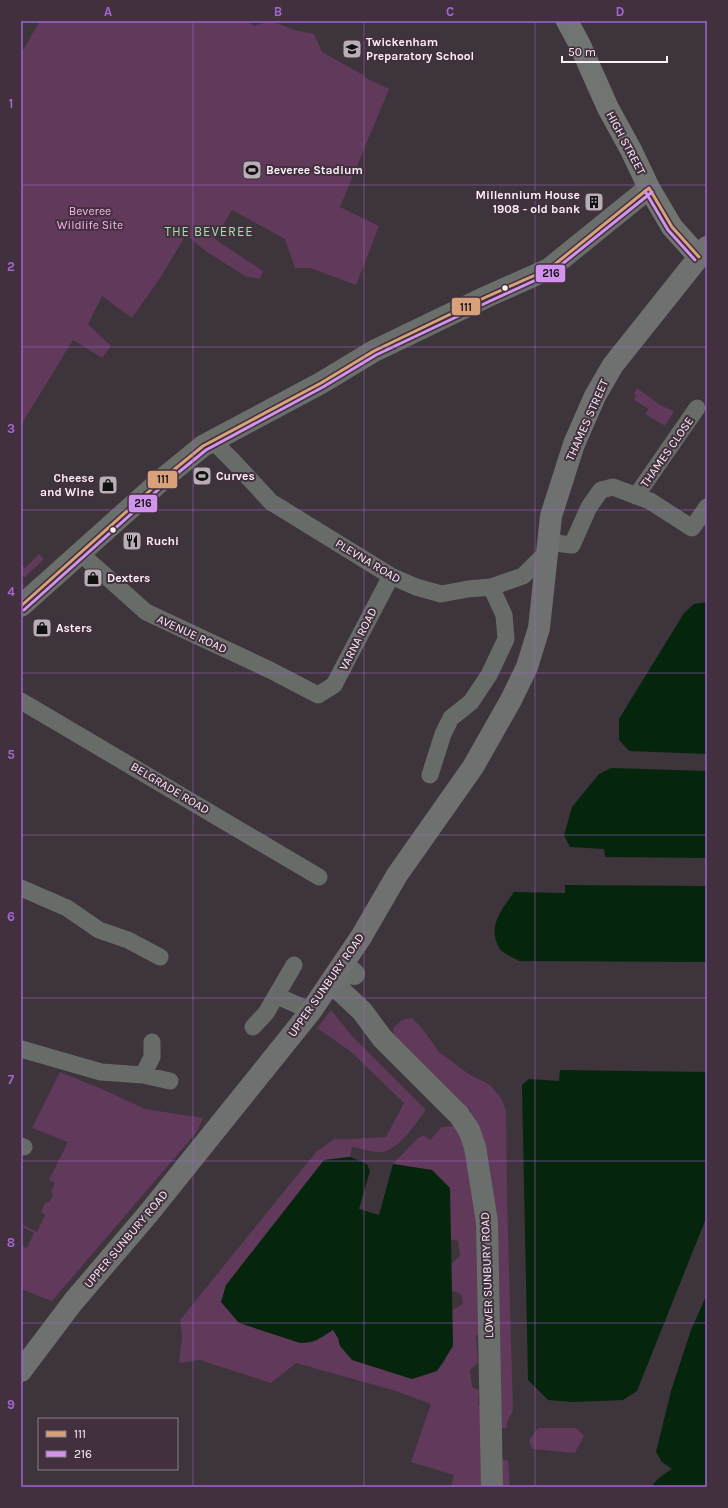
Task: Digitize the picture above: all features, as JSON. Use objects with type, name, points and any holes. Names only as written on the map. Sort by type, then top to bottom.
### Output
[{"type":"highway","name":"THAMES STREET","points":[[547,547],[551,516],[578,434],[595,396],[613,365],[705,250]]},
{"type":"highway","name":"UPPER SUNBURY ROAD","points":[[21,1371],[73,1302],[153,1208],[311,1011],[356,945],[397,875],[473,767],[511,700],[526,667],[539,628],[547,547]]},
{"type":"main road","name":"HIGH STREET","points":[[567,21],[579,43],[608,108],[631,150],[649,188],[672,227],[705,250]]},
{"type":"street","points":[[21,606],[203,446],[320,383],[374,351],[486,297],[549,269],[649,188]]},
{"type":"street","name":"THAMES CLOSE","points":[[636,496],[697,408]]},
{"type":"street","name":"PLEVNA ROAD","points":[[213,441],[271,502],[391,576],[416,588],[441,594],[491,587],[523,576],[547,547]]},
{"type":"street","name":"THAMES CLOSE","points":[[547,547],[572,545],[589,507],[601,490],[613,487],[650,501],[692,528],[707,507]]},
{"type":"street","name":"AVENUE ROAD","points":[[80,553],[146,612],[270,670],[318,695]]},
{"type":"street","name":"VARNA ROAD","points":[[318,695],[334,685],[391,576]]},
{"type":"street","points":[[430,775],[451,718],[471,702],[489,676],[506,639],[504,615],[491,587]]},
{"type":"street","name":"BELGRADE ROAD","points":[[21,700],[319,877]]},
{"type":"street","points":[[21,888],[67,908],[99,930],[128,940],[160,957]]},
{"type":"street","name":"LOWER SUNBURY ROAD","points":[[356,945],[354,953],[354,974],[362,1011]]},
{"type":"street","points":[[253,1027],[266,1013],[294,966]]},
{"type":"street","points":[[331,982],[344,970],[351,971],[354,974]]},
{"type":"street","name":"LOWER SUNBURY ROAD","points":[[331,982],[362,1011],[382,1038],[460,1115],[469,1130],[475,1148],[487,1222],[492,1487]]},
{"type":"street","points":[[277,996],[311,1011]]},
{"type":"street","points":[[143,1075],[152,1057],[152,1042]]},
{"type":"street","points":[[21,1049],[101,1072],[143,1075],[170,1081]]},
{"type":"green space","name":"Beveree Wildlife Site","points":[[40,21],[244,21],[256,26],[271,21],[294,30],[314,34],[322,52],[365,76],[364,77],[389,89],[340,207],[379,226],[356,285],[310,268],[295,268],[285,239],[232,210],[215,239],[263,271],[260,279],[245,276],[207,252],[186,235],[160,278],[132,318],[102,296],[88,324],[111,346],[102,358],[73,340],[21,425],[21,54]]},
{"type":"green space","points":[[637,388],[660,405],[674,411],[665,426],[645,414],[649,409],[634,400],[636,396],[634,394]]},
{"type":"green space","points":[[39,554],[44,559],[25,577],[21,575],[21,565],[25,568]]},
{"type":"green space","points":[[331,1010],[352,1036],[426,1110],[406,1136],[394,1147],[381,1152],[374,1152],[352,1147],[350,1157],[324,1160],[310,1343],[318,1340],[333,1330],[338,1338],[340,1346],[437,1371],[445,1361],[450,1347],[449,1312],[463,1304],[461,1294],[448,1289],[447,1267],[460,1256],[458,1241],[449,1239],[447,1222],[448,1186],[432,1170],[393,1164],[418,1138],[424,1135],[430,1140],[442,1127],[469,1123],[471,1111],[461,1104],[394,1038],[393,1028],[402,1020],[412,1018],[421,1027],[439,1052],[470,1075],[489,1084],[501,1098],[506,1111],[513,1411],[506,1428],[496,1429],[496,1457],[508,1461],[510,1487],[451,1487],[454,1475],[411,1462],[431,1404],[396,1391],[296,1363],[271,1383],[200,1360],[179,1363],[182,1336],[180,1320],[316,1152],[334,1139],[386,1137],[404,1103],[350,1051],[317,1028]],"holes":[[[476,1335],[497,1336],[483,1408],[478,1404],[479,1390],[472,1387],[470,1370],[478,1363]]]},
{"type":"green space","points":[[60,1072],[145,1109],[203,1118],[196,1133],[52,1301],[21,1289],[21,1246],[27,1248],[34,1233],[23,1227],[23,1225],[37,1232],[45,1215],[41,1212],[45,1203],[49,1202],[53,1195],[51,1192],[55,1183],[49,1180],[68,1142],[32,1128]]},
{"type":"green space","points":[[538,1428],[576,1428],[584,1436],[575,1453],[532,1449],[529,1440]]},
{"type":"shaded area","points":[[707,602],[707,754],[629,751],[619,740],[619,719],[684,613],[694,604]]},
{"type":"shaded area","points":[[611,768],[707,771],[707,858],[605,857],[604,849],[570,847],[564,835],[572,807],[599,774]]},
{"type":"shaded area","points":[[565,885],[707,886],[707,962],[519,961],[502,951],[496,941],[495,926],[497,919],[514,892],[565,893]]},
{"type":"shaded area","points":[[560,1070],[707,1072],[707,1216],[637,1391],[623,1400],[573,1402],[548,1400],[528,1380],[522,1085],[529,1079],[559,1081]]},
{"type":"shaded area","points":[[350,1157],[367,1164],[370,1171],[359,1209],[379,1215],[393,1164],[432,1170],[450,1188],[453,1346],[437,1371],[412,1379],[352,1360],[340,1346],[338,1338],[333,1330],[314,1341],[300,1343],[239,1323],[221,1302],[226,1285],[324,1160]]},
{"type":"shaded area","points":[[707,1294],[707,1487],[652,1487],[658,1479],[672,1469],[662,1462],[656,1452],[671,1391],[691,1330]]},
{"type":"transit line","name":"111","points":[[649,188],[672,227],[699,257]]},
{"type":"transit line","name":"111","points":[[21,606],[165,477],[203,446],[321,383],[374,351],[486,297],[549,269],[649,188]]},
{"type":"transit line","name":"216","points":[[645,191],[668,230],[695,260]]},
{"type":"transit line","name":"216","points":[[24,610],[168,481],[206,450],[323,387],[376,355],[551,273],[652,192]]},
{"type":"place","name":"Twickenham Preparatory School","points":[[352,49]]},
{"type":"place","name":"Beveree Stadium","points":[[252,170]]},
{"type":"place","name":"Millennium House 1908 - old bank","points":[[594,202]]},
{"type":"place","name":"Curves","points":[[202,476]]},
{"type":"place","name":"Cheese and Wine","points":[[108,485]]},
{"type":"place","name":"Ruchi","points":[[132,541]]},
{"type":"place","name":"Dexters","points":[[93,578]]},
{"type":"place","name":"Asters","points":[[42,628]]},
{"type":"district","name":"THE BEVEREE","points":[[209,231]]}]
